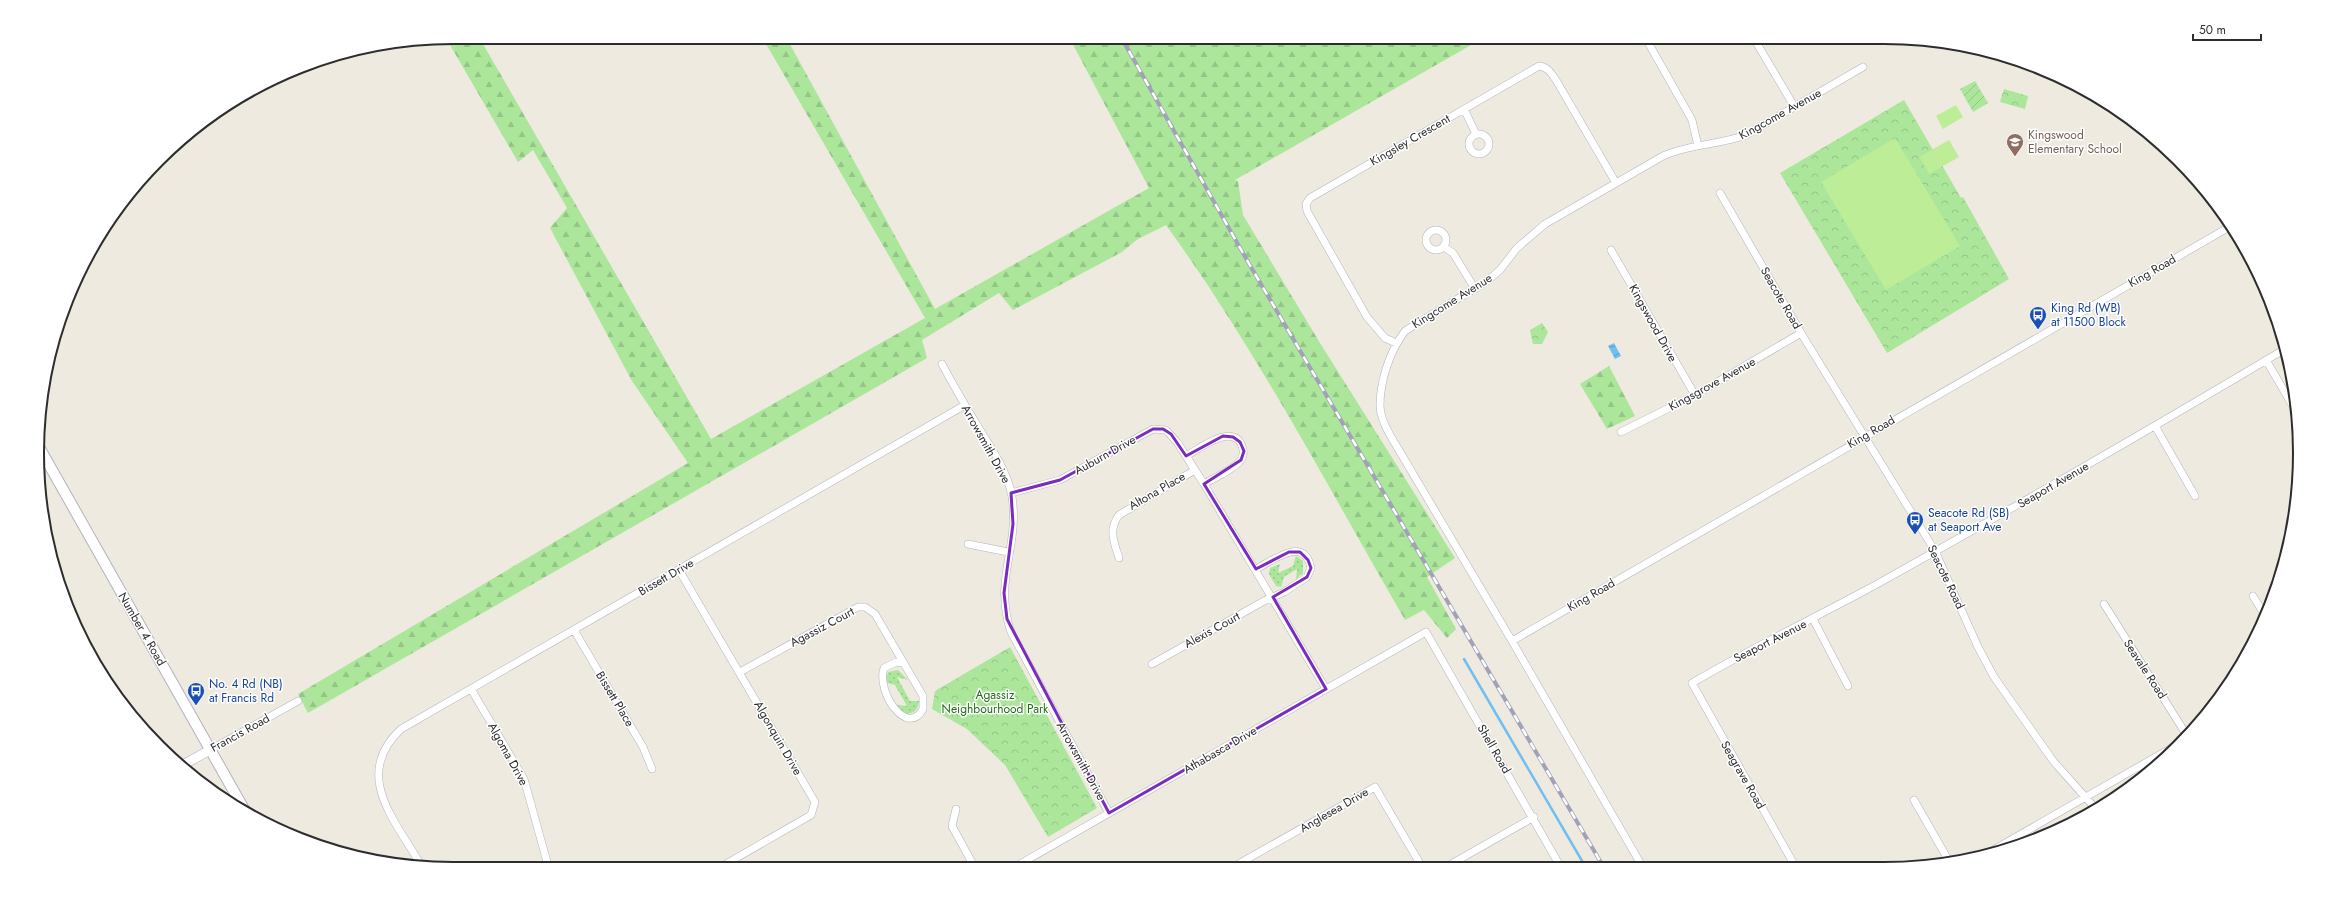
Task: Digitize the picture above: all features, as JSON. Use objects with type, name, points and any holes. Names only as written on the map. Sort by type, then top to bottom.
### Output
[{"type":"main road","name":"Number 4 Road","points":[[44,456],[240,802]]},
{"type":"street","points":[[1649,44],[1692,120],[1698,146]]},
{"type":"street","points":[[1757,44],[1794,106]]},
{"type":"street","name":"Kingsley Crescent","points":[[1396,343],[1380,332],[1367,317],[1312,221],[1306,204],[1315,194],[1539,66],[1545,67],[1556,80],[1616,182]]},
{"type":"street","name":"Kingcome Avenue","points":[[1512,641],[1390,435],[1383,420],[1380,407],[1382,388],[1396,343],[1405,331],[1420,320],[1475,288],[1500,270],[1517,248],[1545,224],[1616,182],[1663,156],[1678,150],[1726,142],[1746,135],[1863,67]]},
{"type":"street","points":[[1464,109],[1476,134]]},
{"type":"street","name":"Seacote Road","points":[[1720,194],[1801,333],[1935,551],[1978,647],[1994,677],[2054,762],[2092,805]]},
{"type":"street","name":"King Road","points":[[1512,641],[2226,229]]},
{"type":"street","points":[[1444,247],[1453,253],[1475,288]]},
{"type":"street","name":"Kingswood Drive","points":[[1612,250],[1695,395]]},
{"type":"street","name":"Kingsgrove Avenue","points":[[1621,432],[1695,395],[1801,333]]},
{"type":"street","name":"Seaport Avenue","points":[[1692,683],[1744,653],[1813,619],[1935,551],[2155,426],[2280,352]]},
{"type":"street","points":[[2266,360],[2290,401]]},
{"type":"street","name":"Arrowsmith Drive","points":[[942,364],[1005,473],[1012,493],[1013,524],[1008,552],[1004,593],[1007,619],[1011,632],[1109,813]]},
{"type":"street","name":"Bissett Drive","points":[[418,860],[380,793],[377,776],[379,761],[387,745],[401,729],[965,405]]},
{"type":"street","points":[[2155,426],[2195,496]]},
{"type":"street","name":"Auburn Drive","points":[[1012,493],[1060,480],[1153,429],[1163,429],[1171,434],[1204,484],[1273,597],[1326,689]]},
{"type":"street","points":[[1186,456],[1224,436],[1233,437],[1240,442],[1244,451],[1241,460],[1204,484]]},
{"type":"street","name":"Altona Place","points":[[1119,558],[1112,538],[1113,526],[1119,515],[1195,470]]},
{"type":"street","points":[[968,544],[1008,552]]},
{"type":"street","points":[[1256,569],[1289,552],[1300,552],[1308,560],[1311,568],[1307,577],[1284,592],[1273,597]]},
{"type":"street","name":"Algonquin Drive","points":[[679,570],[812,796],[815,807],[811,816],[730,862]]},
{"type":"street","points":[[2253,596],[2262,610]]},
{"type":"street","name":"Alexis Court","points":[[1152,664],[1273,597]]},
{"type":"street","name":"Seavale Road","points":[[2104,604],[2184,731]]},
{"type":"street","name":"Agassiz Court","points":[[740,672],[858,607],[865,607],[875,614],[924,699],[921,713],[911,718],[904,717],[895,709],[882,685],[884,668],[896,662],[903,663]]},
{"type":"street","points":[[1813,619],[1848,686]]},
{"type":"street","name":"Bissett Place","points":[[574,630],[643,747],[652,768]]},
{"type":"street","name":"Athabasca Drive","points":[[1023,862],[1426,632]]},
{"type":"street","name":"Shell Road","points":[[1426,632],[1534,817],[1558,862]]},
{"type":"street","points":[[1512,641],[1640,862]]},
{"type":"street","name":"Seagrave Road","points":[[1692,683],[1793,862]]},
{"type":"street","name":"Algoma Drive","points":[[471,689],[524,780],[547,862]]},
{"type":"street","name":"Francis Road","points":[[186,763],[298,701]]},
{"type":"street","points":[[2006,843],[2159,756]]},
{"type":"street","name":"Anglesea Drive","points":[[1242,862],[1375,787],[1419,862]]},
{"type":"street","points":[[1914,800],[1947,857]]},
{"type":"street","points":[[956,809],[952,826],[972,862]]},
{"type":"street","points":[[1455,862],[1534,817]]},
{"type":"highlighted area","points":[[1153,429],[1163,429],[1171,434],[1186,456],[1223,436],[1233,437],[1240,442],[1244,451],[1241,460],[1204,484],[1256,569],[1289,552],[1300,552],[1308,560],[1311,568],[1307,577],[1273,597],[1326,689],[1109,813],[1007,619],[1004,593],[1013,524],[1011,493],[1060,480]]},
{"type":"green space","points":[[450,44],[483,44],[711,439],[925,318],[766,44],[790,44],[935,309],[1149,188],[1073,44],[1473,44],[1235,180],[1238,181],[1243,215],[1320,343],[1455,558],[1427,577],[1456,629],[1447,638],[1424,610],[1405,620],[1261,369],[1199,272],[1166,225],[1138,239],[1122,252],[1013,310],[999,293],[922,340],[927,358],[308,713],[298,694],[688,463],[632,381],[550,228],[567,208],[533,150],[518,162]]},
{"type":"green space","points":[[1975,81],[1988,103],[1973,112],[1960,89]]},
{"type":"green space","points":[[2004,89],[2028,96],[2025,109],[2000,102]]},
{"type":"green space","points":[[1904,100],[1961,198],[1963,197],[2009,279],[1887,353],[1780,173]]},
{"type":"green space","points":[[1956,105],[1963,117],[1943,129],[1936,116]]},
{"type":"green space","points":[[1895,138],[1960,246],[1886,290],[1821,182]]},
{"type":"green space","points":[[1949,140],[1959,157],[1929,174],[1919,157]]},
{"type":"green space","points":[[1542,323],[1548,332],[1542,344],[1533,344],[1530,330]]},
{"type":"green space","points":[[1609,366],[1635,416],[1607,429],[1580,384]]},
{"type":"green space","points":[[1296,556],[1303,561],[1303,573],[1296,579],[1297,569],[1284,577],[1281,587],[1276,586],[1269,574],[1270,568],[1280,564],[1278,573],[1293,566]]},
{"type":"green space","name":"Agassiz Neighbourhood Park","points":[[1010,647],[1097,808],[1048,837],[1005,765],[967,729],[932,709],[935,691]]},
{"type":"green space","points":[[898,670],[908,680],[897,677],[910,701],[919,701],[917,709],[914,712],[905,714],[897,705],[907,706],[895,685],[885,682],[888,672]]},
{"type":"water","points":[[1614,343],[1621,356],[1615,359],[1608,346]]},
{"type":"waterway","points":[[1464,659],[1583,862]]},
{"type":"railway","points":[[1125,44],[1248,262],[1601,862]]},
{"type":"place","name":"Kingswood Elementary School","points":[[2015,157]]},
{"type":"place","name":"King Rd (WB) at 11500 Block","points":[[2038,330]]},
{"type":"place","name":"Seacote Rd (SB) at Seaport Ave","points":[[1915,535]]},
{"type":"place","name":"No. 4 Rd (NB) at Francis Rd","points":[[196,706]]}]
